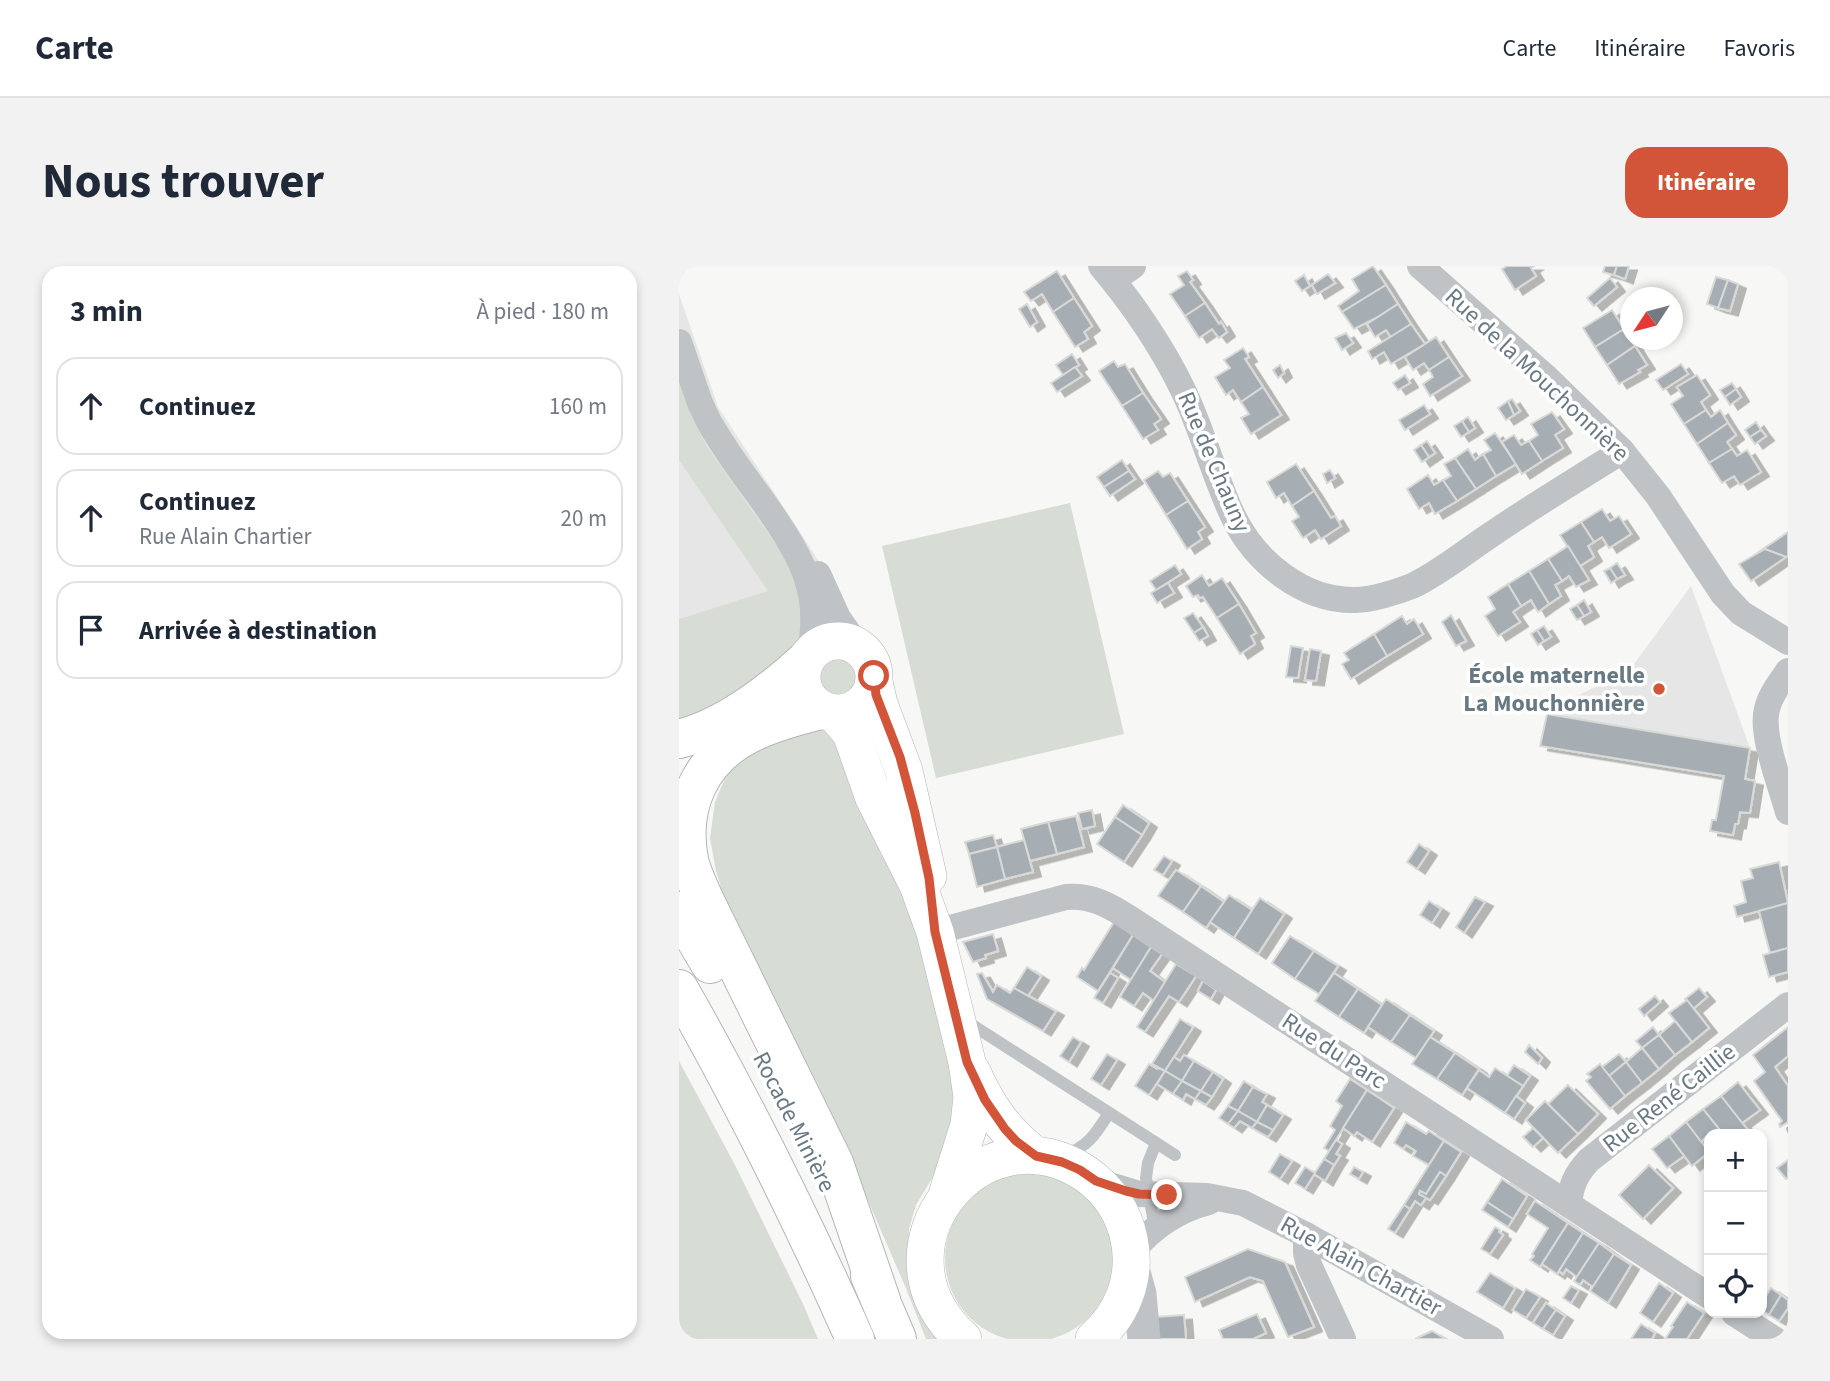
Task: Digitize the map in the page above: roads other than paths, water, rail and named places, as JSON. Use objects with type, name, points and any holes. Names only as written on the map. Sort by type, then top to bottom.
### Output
[{"type":"highway","points":[[679,738],[705,731],[723,722],[781,682],[807,658]]},
{"type":"highway","points":[[828,712],[792,718],[749,734],[736,741],[710,763],[694,789],[689,805],[686,822],[687,848],[694,876],[705,901],[834,1163],[881,1300]]},
{"type":"highway","name":"Rocade Minière","points":[[679,911],[772,1075],[846,1223],[897,1339]]},
{"type":"highway","name":"Rocade Minière","points":[[679,989],[785,1186],[855,1339]]},
{"type":"highway","points":[[679,1033],[732,1118],[785,1186]]},
{"type":"main road","points":[[935,932],[929,878],[915,813],[904,771],[879,704],[873,665],[859,648],[844,641],[833,641],[818,647],[807,658],[802,672],[803,688],[808,699],[828,712],[851,733],[874,798],[909,866],[935,932],[967,1062],[972,1097],[969,1125],[947,1195]]},
{"type":"main road","points":[[828,712],[848,713],[859,708],[868,699],[874,682]]},
{"type":"main road","points":[[967,1062],[985,1100],[1016,1141],[1044,1158],[1080,1170],[1096,1181],[1111,1199],[1139,1249],[1119,1310],[1094,1339]]},
{"type":"main road","points":[[951,1330],[931,1292],[926,1270],[926,1247],[935,1214],[947,1195],[963,1179],[982,1167],[1014,1157],[1044,1158]]},
{"type":"street","name":"Rue de la Mouchonnière","points":[[1420,266],[1540,372],[1622,451],[1658,496],[1723,594],[1741,613],[1788,642]]},
{"type":"street","name":"Rue de Chauny","points":[[1116,271],[1182,387],[1228,504],[1247,540],[1267,563],[1286,579],[1314,592],[1357,600],[1412,586],[1622,451]]},
{"type":"street","points":[[679,342],[709,422],[788,537],[814,568],[838,618],[859,648]]},
{"type":"street","points":[[788,537],[807,575],[814,602],[814,627],[807,658]]},
{"type":"street","points":[[1788,671],[1767,707],[1765,720],[1767,737],[1788,812]]},
{"type":"street","name":"Rue du Parc","points":[[935,932],[1066,897],[1078,896],[1101,902],[1704,1293]]},
{"type":"street","name":"Rue René Caillie","points":[[1569,1204],[1574,1179],[1589,1160],[1788,1005]]},
{"type":"street","name":"Rue Alain Chartier","points":[[1096,1181],[1148,1195],[1207,1196],[1254,1207],[1491,1339]]},
{"type":"street","name":"Rue Alain Chartier","points":[[1139,1249],[1173,1216],[1193,1206],[1229,1200]]},
{"type":"street","points":[[1306,1235],[1309,1265],[1343,1339]]},
{"type":"street","points":[[1139,1249],[1144,1339]]},
{"type":"street","points":[[1742,1318],[1774,1339]]},
{"type":"lane","points":[[956,1014],[1175,1155]]},
{"type":"lane","points":[[1044,1158],[1065,1155],[1084,1146],[1095,1135],[1109,1113]]},
{"type":"lane","points":[[1139,1249],[1148,1195],[1146,1171],[1156,1143]]},
{"type":"place","name":"École maternelle La Mouchonnière","points":[[1659,689]]}]
